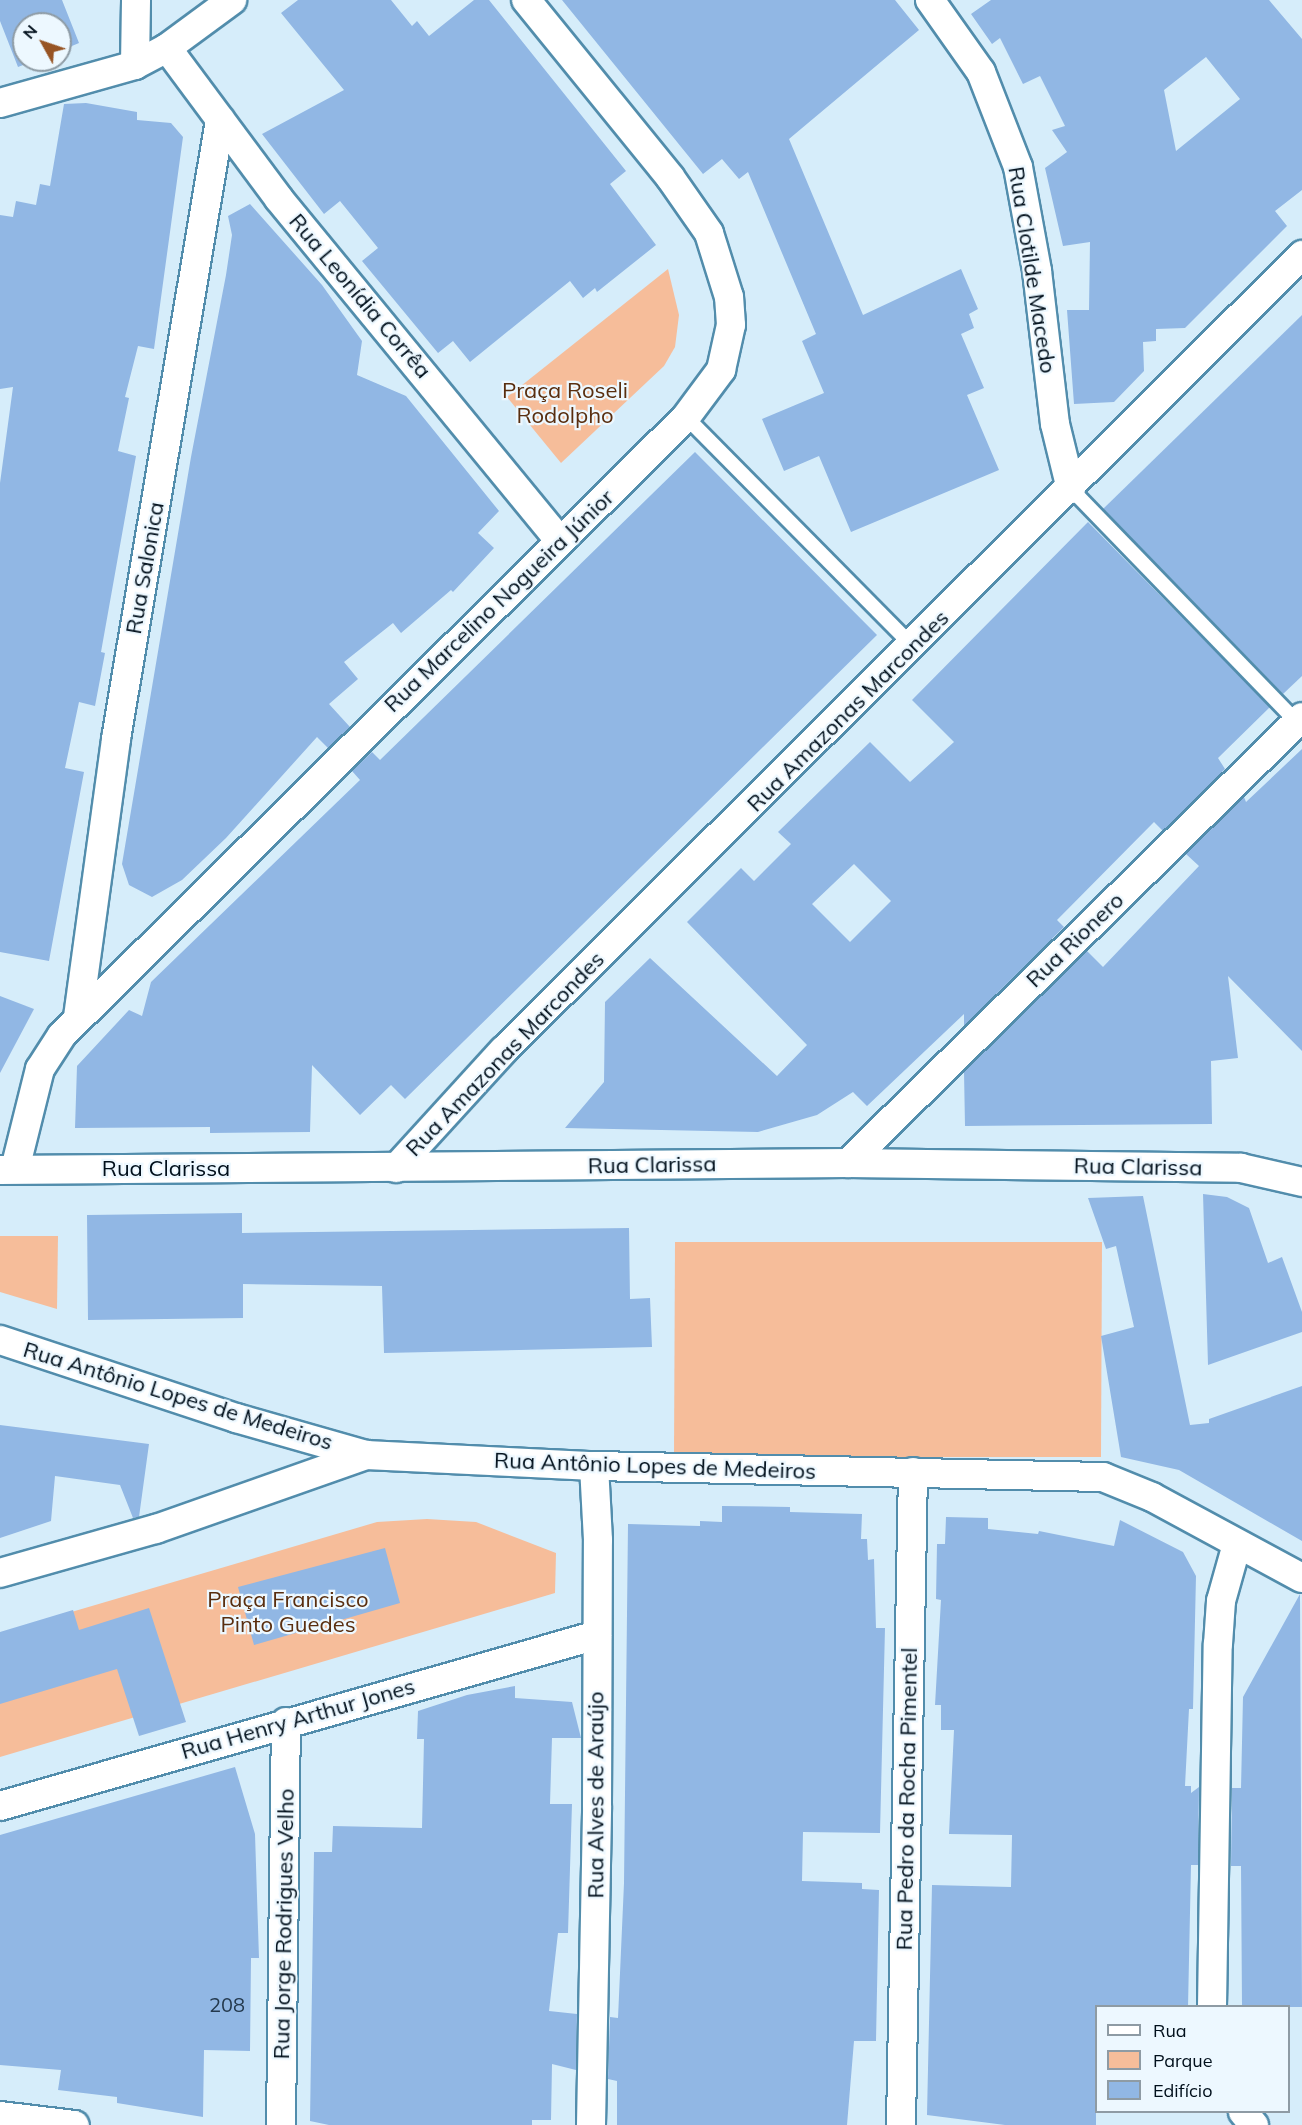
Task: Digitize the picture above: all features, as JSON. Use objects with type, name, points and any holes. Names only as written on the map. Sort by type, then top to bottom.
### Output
[{"type":"street","points":[[135,65],[136,0]]},
{"type":"street","points":[[0,103],[135,65],[167,48],[232,0]]},
{"type":"street","name":"Rua Marcelino Nogueira Júnior","points":[[7,1170],[40,1069],[51,1049],[78,1017],[686,417],[721,370],[731,325],[729,297],[709,233],[669,177],[526,0]]},
{"type":"street","name":"Rua Clotilde Macedo","points":[[930,0],[981,72],[1018,167],[1037,271],[1055,424],[1071,489]]},
{"type":"street","name":"Rua Leonídia Corrêa","points":[[167,48],[279,199],[560,540]]},
{"type":"street","name":"Rua Salonica","points":[[78,1017],[116,739],[220,120]]},
{"type":"street","name":"Rua Amazonas Marcondes","points":[[396,1168],[503,1051],[1071,489],[1302,255]]},
{"type":"street","name":"Rua Rionero","points":[[848,1163],[1300,719]]},
{"type":"street","name":"Rua Clarissa","points":[[7,1170],[848,1163],[1241,1168],[1302,1182]]},
{"type":"street","name":"Rua Antônio Lopes de Medeiros","points":[[0,1340],[236,1418],[366,1455],[594,1466],[1103,1477],[1152,1497],[1302,1578]]},
{"type":"street","points":[[0,1573],[156,1529],[366,1455]]},
{"type":"street","name":"Rua Alves de Araújo","points":[[591,2125],[597,1635],[594,1466]]},
{"type":"street","name":"Rua Pedro da Rocha Pimentel","points":[[901,2125],[913,1472]]},
{"type":"street","points":[[1212,2005],[1218,1644],[1221,1601],[1237,1544]]},
{"type":"street","name":"Rua Henry Arthur Jones","points":[[0,1806],[286,1722],[597,1635]]},
{"type":"street","name":"Rua Jorge Rodrigues Velho","points":[[281,2125],[286,1722]]},
{"type":"street","points":[[1244,2113],[1254,2125]]},
{"type":"street","points":[[0,2116],[74,2125]]},
{"type":"lane","points":[[686,417],[913,646]]},
{"type":"lane","points":[[1071,489],[1300,719]]},
{"type":"green space","name":"Praça Roseli Rodolpho","points":[[668,269],[679,315],[675,347],[664,366],[561,463],[507,397]]},
{"type":"green space","points":[[0,1236],[58,1236],[57,1309],[0,1292]]},
{"type":"green space","points":[[675,1242],[1102,1242],[1101,1457],[674,1457]]},
{"type":"green space","name":"Praça Francisco Pinto Guedes","points":[[427,1519],[476,1522],[556,1553],[555,1593],[0,1757],[0,1633],[377,1522]]},
{"type":"building","points":[[0,0],[62,0],[67,12],[12,12],[12,52],[0,21]]},
{"type":"building","points":[[298,0],[391,0],[412,26],[417,21],[429,36],[474,0],[489,0],[626,171],[610,184],[656,245],[597,292],[595,288],[583,298],[570,281],[470,362],[453,341],[438,353],[362,261],[378,248],[340,201],[324,214],[262,134],[344,90],[281,13]]},
{"type":"building","points":[[562,0],[895,0],[919,30],[789,139],[863,315],[961,269],[978,309],[969,314],[974,328],[961,334],[984,388],[967,395],[999,470],[851,532],[819,456],[784,471],[762,419],[824,393],[802,341],[816,334],[748,172],[739,179],[722,159],[703,174]]},
{"type":"building","points":[[991,0],[1269,0],[1302,39],[1302,190],[1275,211],[1287,226],[1185,328],[1156,329],[1156,341],[1143,342],[1144,371],[1114,402],[1074,404],[1067,310],[1089,310],[1090,242],[1063,246],[1045,168],[1067,152],[1052,130],[1065,126],[1040,76],[1023,84],[1000,38],[992,44],[971,14]],"holes":[[[1206,57],[1240,99],[1176,151],[1164,90]]]},
{"type":"building","points":[[72,25],[79,43],[72,46]]},
{"type":"building","points":[[86,103],[137,112],[137,120],[171,123],[183,137],[154,349],[138,346],[125,397],[129,398],[118,451],[136,456],[101,652],[105,653],[95,706],[79,702],[65,768],[84,772],[49,961],[0,952],[0,483],[13,387],[0,389],[0,215],[13,217],[16,201],[36,205],[40,184],[50,186],[64,104]]},
{"type":"building","points":[[250,204],[322,285],[362,341],[357,375],[406,396],[499,511],[478,533],[494,548],[453,592],[451,590],[401,633],[393,623],[344,662],[358,679],[329,704],[350,727],[328,748],[317,737],[226,838],[182,880],[152,897],[129,885],[122,864],[191,457],[226,275],[232,235],[228,216]]},
{"type":"building","points":[[1302,315],[1302,676],[1283,694],[1103,509]]},
{"type":"building","points":[[695,452],[877,635],[405,1099],[391,1085],[360,1115],[312,1065],[310,1132],[210,1133],[210,1127],[75,1128],[77,1066],[129,1010],[142,1016],[151,982],[360,780],[352,771],[372,752],[380,760]]},
{"type":"building","points":[[1088,522],[1270,707],[1218,758],[1225,769],[1163,831],[1154,822],[1057,920],[1064,927],[964,1026],[964,1014],[867,1106],[853,1092],[817,1115],[758,1132],[565,1128],[604,1082],[605,1002],[650,958],[777,1076],[807,1045],[687,922],[741,868],[754,881],[791,844],[778,832],[870,742],[910,782],[954,742],[912,700]],"holes":[[[854,864],[891,901],[850,942],[812,904]]]},
{"type":"building","points":[[1302,749],[1302,1051],[1228,976],[1238,1058],[1211,1061],[1212,1124],[965,1126],[964,1072],[1087,951],[1103,967],[1199,866],[1186,854],[1244,797],[1246,802]]},
{"type":"building","points":[[0,996],[34,1009],[0,1073]]},
{"type":"building","points":[[1203,1194],[1227,1197],[1249,1208],[1268,1263],[1282,1257],[1302,1312],[1302,1332],[1208,1365]]},
{"type":"building","points":[[1143,1196],[1190,1425],[1209,1423],[1209,1419],[1302,1386],[1302,1541],[1179,1470],[1121,1457],[1101,1336],[1134,1327],[1116,1246],[1106,1249],[1088,1198]]},
{"type":"building","points":[[242,1213],[242,1233],[629,1228],[630,1299],[650,1298],[652,1347],[384,1353],[382,1286],[243,1284],[243,1318],[88,1320],[87,1215]]},
{"type":"building","points":[[0,1425],[149,1444],[139,1517],[133,1518],[120,1485],[55,1476],[51,1521],[0,1538]]},
{"type":"building","points":[[722,1506],[790,1507],[790,1512],[862,1514],[861,1539],[867,1539],[868,1560],[874,1559],[876,1628],[885,1628],[880,1833],[803,1832],[802,1881],[862,1883],[862,1889],[879,1890],[876,2041],[854,2041],[847,2125],[617,2125],[617,2081],[608,2079],[610,2017],[618,2018],[624,1883],[628,1524],[700,1526],[700,1521],[722,1522]]},
{"type":"building","points":[[946,1517],[988,1518],[988,1529],[1038,1534],[1039,1531],[1114,1546],[1120,1520],[1183,1552],[1196,1576],[1193,1709],[1189,1709],[1185,1786],[1191,1786],[1191,1793],[1199,1787],[1198,1865],[1191,1865],[1188,2005],[1095,2005],[1096,2125],[1005,2125],[927,2115],[932,1885],[1011,1887],[1012,1835],[949,1834],[954,1730],[941,1730],[941,1705],[935,1705],[941,1600],[936,1599],[937,1544],[945,1544]]},
{"type":"building","points":[[385,1548],[400,1603],[254,1645],[238,1587]]},
{"type":"building","points":[[1300,1594],[1302,2007],[1242,2005],[1241,1866],[1231,1866],[1232,1788],[1241,1788],[1243,1697]]},
{"type":"building","points":[[149,1608],[186,1722],[139,1736],[117,1669],[0,1704],[0,1632],[73,1610],[79,1630]]},
{"type":"building","points":[[515,1686],[515,1698],[572,1702],[581,1738],[552,1738],[550,1804],[572,1804],[568,1933],[558,1933],[549,2011],[577,2014],[576,2070],[552,2064],[551,2120],[532,2120],[532,2125],[329,2125],[310,2121],[314,1852],[332,1852],[333,1826],[422,1828],[424,1739],[417,1739],[418,1711],[467,1695]]},
{"type":"building","points":[[235,1767],[255,1834],[259,1958],[251,1958],[250,2051],[204,2050],[203,2117],[117,2103],[117,2097],[58,2090],[61,2070],[0,2065],[0,1835]]}]
